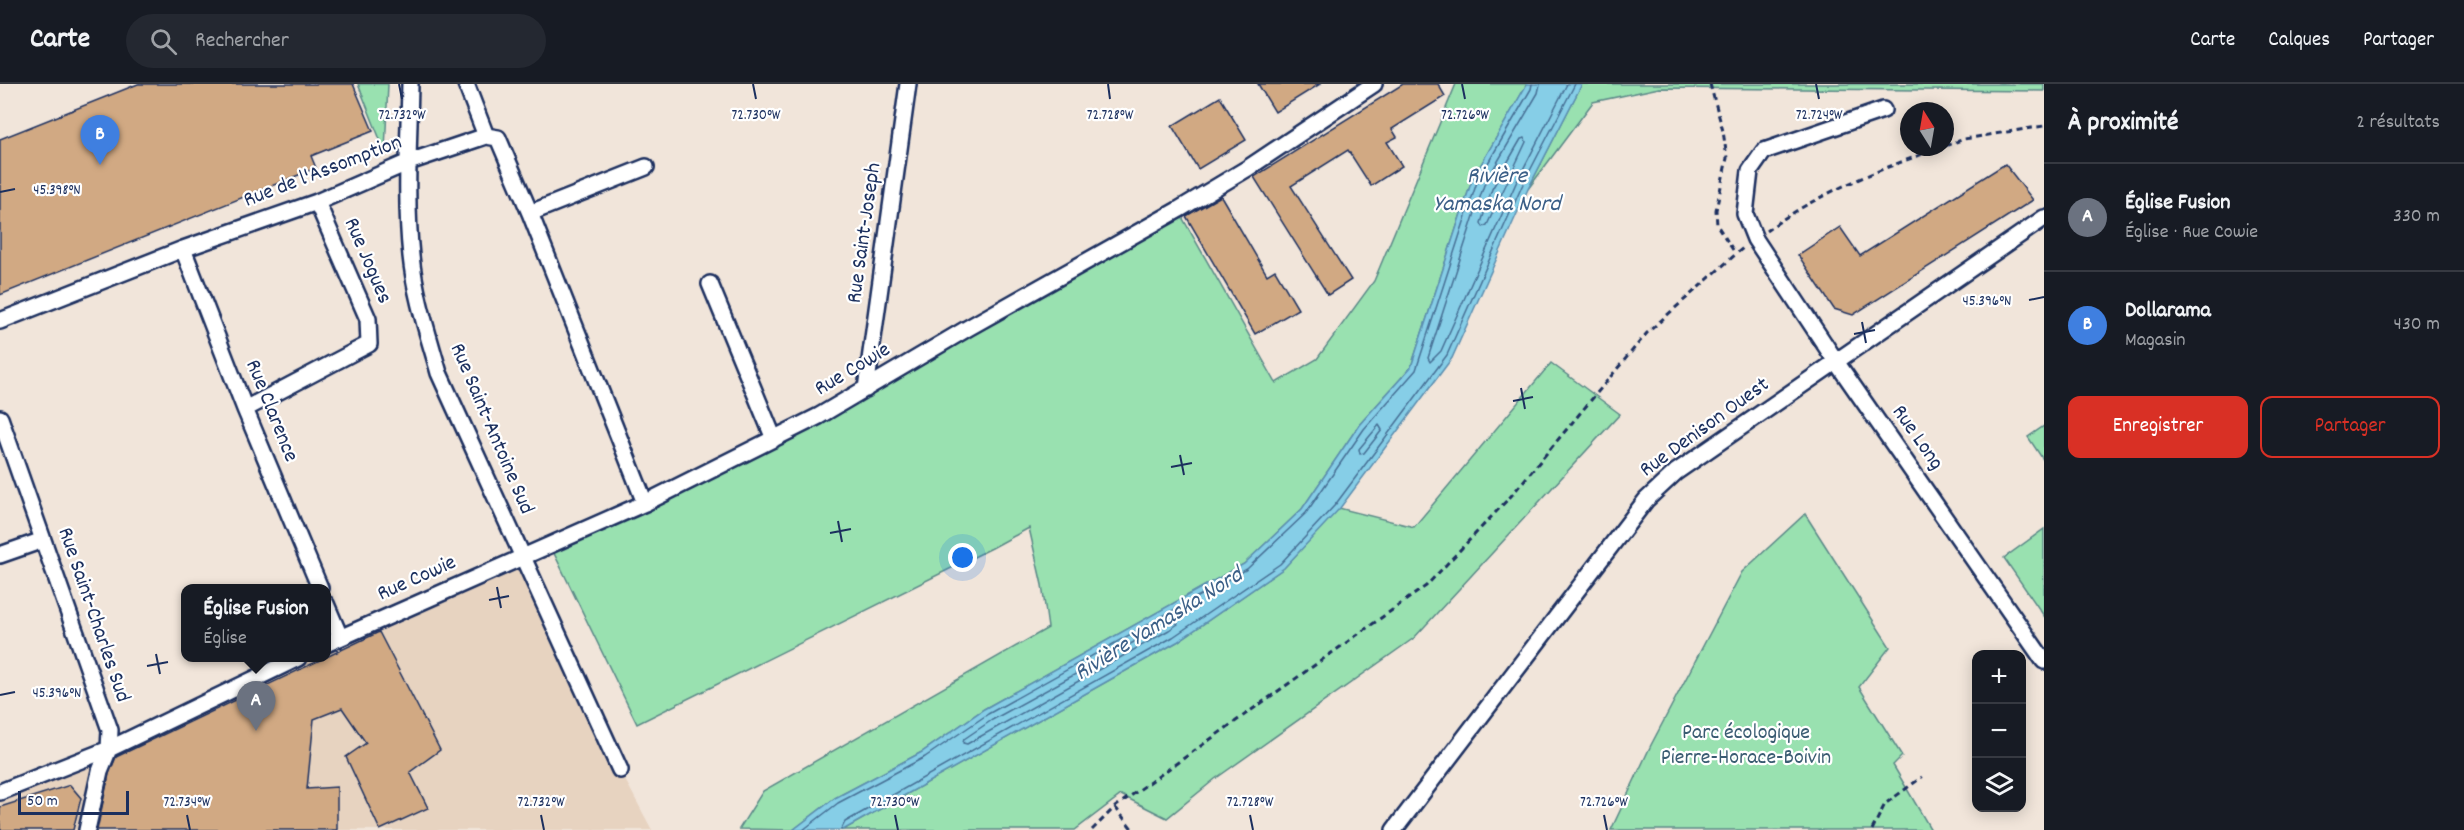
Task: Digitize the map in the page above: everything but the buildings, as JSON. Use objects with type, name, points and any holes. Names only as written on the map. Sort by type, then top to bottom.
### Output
[{"type":"street","name":"Rue Saint-Antoine Sud","points":[[410,84],[407,180],[411,256],[419,304],[440,373],[620,770]]},
{"type":"street","points":[[466,84],[486,136],[498,138],[645,503]]},
{"type":"street","name":"Rue Saint-Joseph","points":[[866,389],[908,84]]},
{"type":"street","name":"Rue Cowie","points":[[334,640],[645,503],[819,416],[968,328],[1178,210],[1248,168],[1374,84]]},
{"type":"street","name":"Rue Long","points":[[1882,110],[1764,151],[1750,171],[1746,214],[1755,239],[1837,363],[2044,661]]},
{"type":"street","name":"Rue de l'Assomption","points":[[0,321],[183,249],[317,202],[409,162],[486,136]]},
{"type":"street","points":[[530,213],[646,167]]},
{"type":"street","name":"Rue Jogues","points":[[245,409],[369,344],[368,319],[317,202]]},
{"type":"street","name":"Rue Denison Ouest","points":[[1394,830],[1646,500],[1676,472],[2044,218]]},
{"type":"street","name":"Rue Clarence","points":[[183,249],[245,409],[318,584]]},
{"type":"street","points":[[710,284],[774,439]]},
{"type":"street","name":"Rue Saint-Charles Sud","points":[[0,418],[110,730],[109,750],[100,771],[87,830]]},
{"type":"street","points":[[0,555],[43,540]]},
{"type":"street","points":[[331,625],[334,640]]},
{"type":"street","points":[[0,792],[109,750],[288,662]]},
{"type":"path","points":[[1710,84],[1723,131],[1727,158],[1716,210],[1717,225],[1736,254]]},
{"type":"path","points":[[1954,142],[2044,126]]},
{"type":"path","points":[[1092,830],[1116,807],[1426,586],[1511,496],[1647,333],[1736,254],[1795,209],[1917,156]]},
{"type":"path","points":[[1872,830],[1885,804],[1922,777]]},
{"type":"path","points":[[1116,807],[1133,830]]},
{"type":"shaded area","points":[[522,557],[620,770],[652,830],[0,830],[0,791],[289,662],[331,662],[331,642]]},
{"type":"green space","points":[[358,84],[388,84],[385,152]]},
{"type":"green space","points":[[1456,84],[1527,84],[1472,180],[1411,367],[1359,425],[1302,509],[1244,564],[984,709],[922,752],[835,798],[793,830],[739,829],[763,791],[1048,628],[1042,585],[1029,528],[637,724],[550,545],[819,416],[1178,210],[1276,383],[1317,359],[1374,281]]},
{"type":"green space","points":[[1582,84],[2044,84],[2044,91],[1659,88],[1593,102],[1528,189]]},
{"type":"green space","points":[[1551,363],[1620,414],[1414,638],[1215,779],[1167,818],[1121,795],[1075,830],[843,830],[1177,642],[1284,568],[1339,508],[1414,527]]},
{"type":"green space","points":[[2044,426],[2044,461],[2028,437]]},
{"type":"green space","name":"Parc écologique Pierre-Horace-Boivin","points":[[1805,514],[1890,647],[1859,687],[1902,756],[1893,765],[1931,830],[1611,830],[1651,745],[1742,572]]},
{"type":"green space","points":[[2044,529],[2044,616],[2004,558]]},
{"type":"water","name":"Rivière Yamaska Nord","points":[[1527,84],[1582,84],[1528,189],[1452,358],[1340,508],[1284,568],[1177,642],[843,830],[793,830],[835,798],[922,752],[984,709],[1244,564],[1302,509],[1359,425],[1411,367],[1472,180]]},
{"type":"place","name":"Dollarama","points":[[100,165]]},
{"type":"place","name":"Église Fusion","points":[[256,731]]}]
